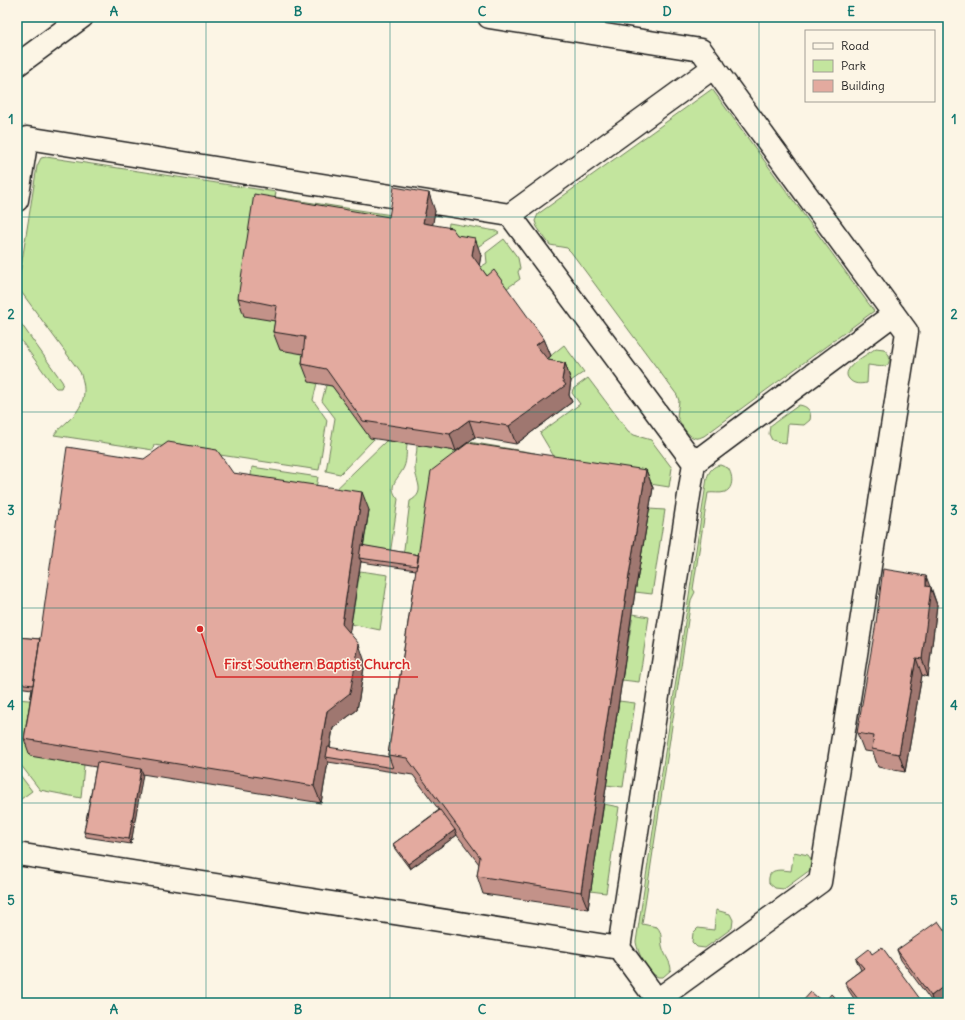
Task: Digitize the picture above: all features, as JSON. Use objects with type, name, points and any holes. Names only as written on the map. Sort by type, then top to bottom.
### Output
[{"type":"lane","points":[[17,65],[82,17]]},
{"type":"lane","points":[[489,17],[702,50],[714,67],[894,314],[907,332],[820,882],[655,1002],[619,948],[694,463],[894,314]]},
{"type":"lane","points":[[510,216],[714,67]]},
{"type":"lane","points":[[17,200],[22,131],[510,216],[694,463]]},
{"type":"lane","points":[[17,854],[619,948]]},
{"type":"green space","points":[[712,89],[874,311],[704,436],[696,438],[692,437],[687,432],[677,416],[679,401],[677,395],[571,252],[567,248],[550,245],[537,227],[535,221],[538,214]]},
{"type":"green space","points":[[46,157],[276,192],[275,197],[398,216],[284,323],[312,355],[317,383],[313,400],[327,420],[319,470],[154,445],[153,450],[54,435],[78,410],[83,399],[84,386],[80,372],[18,286],[37,166],[41,158]]},
{"type":"green space","points":[[449,223],[496,231],[499,233],[468,253],[447,238]]},
{"type":"green space","points":[[504,239],[518,258],[520,268],[518,272],[520,279],[503,291],[493,294],[479,268],[487,263],[486,253]]},
{"type":"green space","points":[[17,318],[63,383],[61,388],[56,388],[53,385],[17,335]]},
{"type":"green space","points":[[564,345],[584,372],[571,381],[543,362]]},
{"type":"green space","points":[[876,348],[884,349],[889,355],[888,363],[883,366],[868,365],[867,383],[857,384],[851,381],[847,375],[851,366]]},
{"type":"green space","points":[[588,378],[628,431],[634,435],[651,440],[672,468],[669,487],[562,470],[540,433],[580,404],[572,393],[573,389]]},
{"type":"green space","points":[[326,385],[332,386],[374,439],[340,474],[326,471],[335,418],[322,401]]},
{"type":"green space","points":[[799,405],[809,410],[810,420],[804,425],[788,424],[786,444],[772,440],[769,434],[770,426]]},
{"type":"green space","points":[[386,441],[407,444],[405,464],[393,486],[393,490],[398,499],[390,555],[363,550],[369,510],[328,497]]},
{"type":"green space","points":[[469,442],[535,453],[427,560],[403,557],[410,501],[415,498],[419,490],[415,473],[417,445],[456,451]]},
{"type":"green space","points":[[720,465],[728,468],[732,481],[730,488],[725,492],[708,493],[693,589],[695,592],[691,600],[642,924],[657,927],[661,934],[663,949],[670,964],[671,970],[663,977],[658,977],[654,975],[647,967],[639,952],[636,942],[707,478],[715,466]]},
{"type":"green space","points":[[252,467],[318,477],[315,494],[250,484]]},
{"type":"green space","points":[[649,509],[665,510],[652,594],[635,592]]},
{"type":"green space","points":[[360,571],[388,575],[380,630],[351,624]]},
{"type":"green space","points":[[633,614],[649,617],[639,682],[622,680]]},
{"type":"green space","points":[[17,699],[40,701],[84,765],[81,798],[40,790],[17,760]]},
{"type":"green space","points":[[619,701],[635,703],[623,787],[606,785]]},
{"type":"green space","points":[[17,771],[32,791],[17,802]]},
{"type":"green space","points":[[604,804],[619,807],[606,893],[590,891]]},
{"type":"green space","points":[[794,852],[808,855],[812,862],[810,870],[784,889],[775,888],[769,883],[770,874],[772,872],[783,870],[791,871]]},
{"type":"green space","points":[[716,910],[730,914],[733,920],[732,928],[705,948],[697,947],[692,942],[693,933],[698,928],[714,930]]},
{"type":"building","points":[[394,187],[429,193],[423,223],[452,228],[457,235],[475,238],[472,255],[487,276],[494,270],[544,339],[536,345],[548,360],[565,363],[562,380],[566,385],[509,426],[469,420],[450,434],[363,421],[326,369],[302,364],[305,337],[273,332],[277,306],[238,298],[254,194],[389,217]]},
{"type":"building","points":[[168,442],[217,450],[233,473],[362,492],[342,624],[359,644],[350,693],[327,711],[314,786],[24,739],[35,673],[67,447],[144,459]]},
{"type":"building","points":[[468,443],[646,470],[581,892],[477,876],[480,857],[407,758],[388,755],[431,471]]},
{"type":"building","points":[[361,545],[419,555],[417,566],[359,558]]},
{"type":"building","points":[[883,569],[926,576],[926,586],[931,587],[922,659],[916,658],[899,754],[872,749],[874,736],[857,733],[876,623]]},
{"type":"building","points":[[17,637],[40,639],[33,685],[17,683]]},
{"type":"building","points":[[328,747],[389,757],[393,768],[326,757]]},
{"type":"building","points":[[97,762],[141,769],[129,839],[84,832]]},
{"type":"building","points":[[440,810],[455,830],[408,864],[393,844]]},
{"type":"building","points":[[938,921],[948,935],[948,983],[931,996],[897,950]]},
{"type":"building","points":[[882,947],[923,1003],[861,1003],[845,982],[864,968],[856,959],[869,949],[872,954]]},
{"type":"building","points":[[811,992],[824,1003],[801,1003]]},
{"type":"building","points":[[831,994],[840,1003],[824,1003]]},
{"type":"place","name":"First Southern Baptist Church","points":[[200,629]]}]
